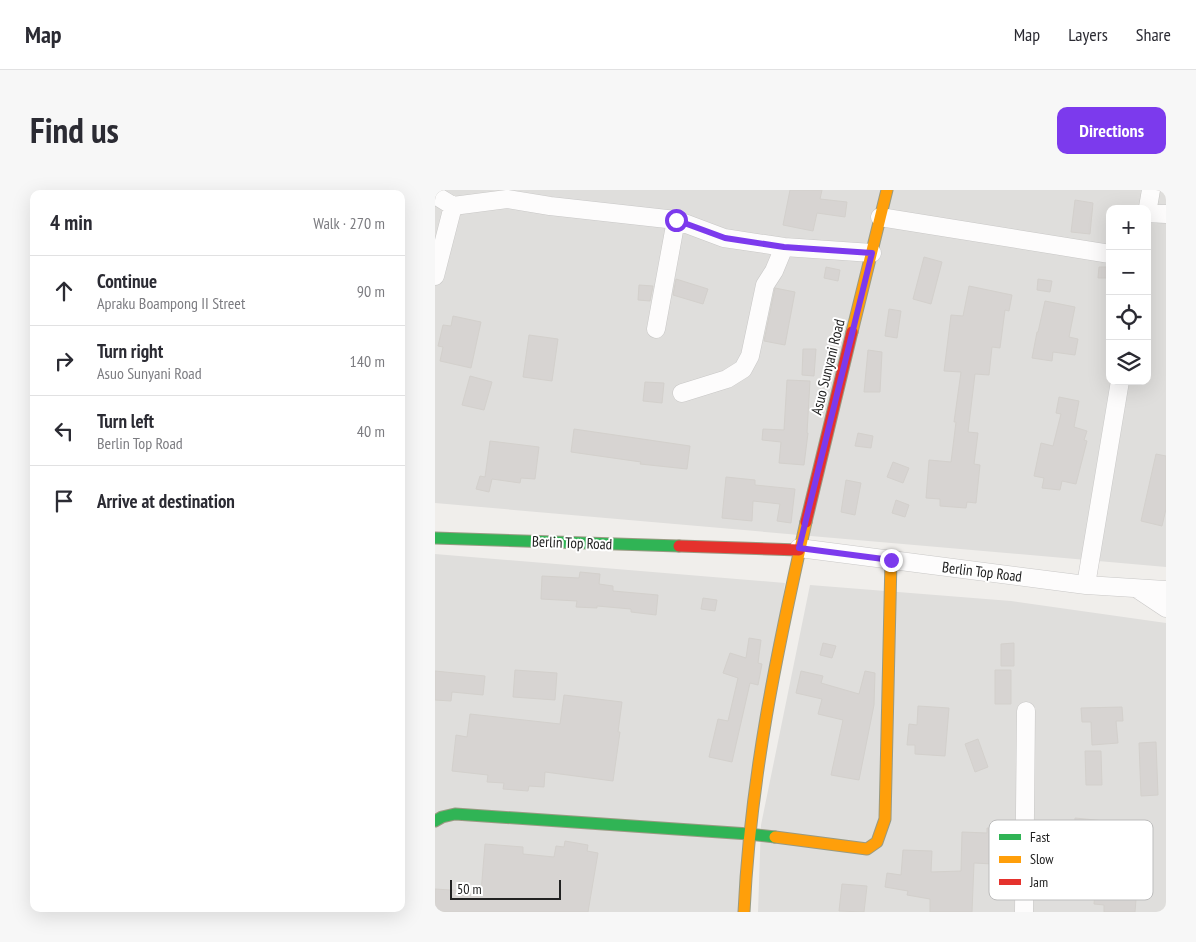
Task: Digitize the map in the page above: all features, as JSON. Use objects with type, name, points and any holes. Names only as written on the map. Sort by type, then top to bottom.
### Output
[{"type":"street","name":"Asuo Sunyani Road","points":[[744,912],[749,834],[769,696],[799,549],[887,190]]},
{"type":"street","points":[[1148,205],[1151,190]]},
{"type":"street","points":[[435,195],[453,206],[507,199],[550,206],[676,220],[725,238],[784,247],[872,253]]},
{"type":"street","points":[[435,276],[453,206]]},
{"type":"street","points":[[1151,213],[1166,214]]},
{"type":"street","points":[[880,217],[1106,253]]},
{"type":"street","points":[[656,329],[676,220]]},
{"type":"street","points":[[682,393],[727,379],[743,369],[750,356],[765,285],[784,247]]},
{"type":"street","points":[[1086,585],[1118,385]]},
{"type":"street","name":"Berlin Top Road","points":[[435,538],[799,549],[1086,585],[1166,590]]},
{"type":"street","points":[[435,821],[455,814],[749,834],[867,849],[877,842],[885,819],[891,560]]},
{"type":"street","points":[[1136,588],[1166,608]]},
{"type":"street","points":[[1025,820],[1026,710]]},
{"type":"shaded area","points":[[435,190],[1166,190],[1166,567],[435,503]]},
{"type":"shaded area","points":[[435,554],[785,583],[739,912],[435,912]]},
{"type":"shaded area","points":[[810,585],[1011,601],[1166,623],[1166,912],[758,912],[761,825]]},
{"type":"building","points":[[790,190],[822,190],[820,199],[847,202],[845,217],[817,213],[813,231],[783,225]]},
{"type":"building","points":[[1075,200],[1093,203],[1090,234],[1071,232]]},
{"type":"building","points":[[924,257],[942,262],[931,304],[913,299]]},
{"type":"building","points":[[826,267],[840,270],[838,281],[824,278]]},
{"type":"building","points":[[1099,267],[1106,267],[1106,278],[1098,278]]},
{"type":"building","points":[[676,279],[708,289],[703,304],[673,295]]},
{"type":"building","points":[[1038,279],[1052,281],[1050,292],[1037,290]]},
{"type":"building","points":[[639,285],[653,286],[650,301],[638,300]]},
{"type":"building","points":[[969,286],[1012,295],[1009,311],[1005,310],[1000,348],[992,347],[989,375],[975,374],[968,432],[978,433],[974,464],[980,465],[976,503],[967,502],[966,508],[940,506],[940,499],[926,498],[929,460],[951,462],[961,372],[944,371],[951,315],[963,316]]},
{"type":"building","points":[[775,288],[795,292],[785,345],[764,341]]},
{"type":"building","points":[[1045,301],[1075,307],[1069,337],[1078,339],[1075,355],[1053,352],[1052,361],[1032,358]]},
{"type":"building","points":[[889,309],[901,311],[897,338],[885,336]]},
{"type":"building","points":[[453,316],[481,322],[471,368],[440,361],[443,347],[438,346],[443,325],[451,326]]},
{"type":"building","points":[[529,335],[558,339],[552,381],[523,377]]},
{"type":"building","points":[[803,349],[816,349],[814,376],[802,375]]},
{"type":"building","points":[[868,350],[882,352],[880,392],[864,392]]},
{"type":"building","points":[[470,376],[492,382],[484,410],[462,405]]},
{"type":"building","points":[[787,380],[810,381],[808,433],[804,465],[779,463],[781,442],[762,440],[763,429],[784,430]]},
{"type":"building","points":[[645,382],[664,383],[662,403],[643,401]]},
{"type":"building","points":[[1059,397],[1079,401],[1074,427],[1087,431],[1084,440],[1087,441],[1076,484],[1062,481],[1060,490],[1042,488],[1044,478],[1034,476],[1041,443],[1053,446],[1061,414],[1056,413]]},
{"type":"building","points":[[574,429],[690,446],[687,469],[640,464],[641,462],[571,452]]},
{"type":"building","points":[[858,433],[873,436],[871,448],[855,446]]},
{"type":"building","points":[[490,441],[539,447],[535,479],[521,478],[520,483],[492,479],[489,492],[476,489],[480,476],[485,477]]},
{"type":"building","points":[[1156,454],[1166,456],[1166,509],[1162,526],[1141,521]]},
{"type":"building","points":[[893,462],[909,468],[903,483],[887,477]]},
{"type":"building","points":[[726,477],[755,480],[755,485],[795,489],[791,523],[777,521],[780,504],[753,501],[752,521],[722,518]]},
{"type":"building","points":[[846,480],[861,483],[855,515],[841,512]]},
{"type":"building","points":[[896,500],[909,505],[905,517],[892,513]]},
{"type":"building","points":[[580,572],[600,574],[599,584],[613,586],[613,591],[658,595],[656,615],[631,612],[631,609],[597,606],[597,608],[576,607],[577,601],[541,599],[542,576],[579,578]]},
{"type":"building","points":[[703,598],[717,600],[715,611],[701,609]]},
{"type":"building","points":[[749,638],[761,640],[758,663],[762,664],[758,685],[750,683],[732,762],[709,757],[718,719],[728,721],[738,678],[723,673],[730,653],[746,658]]},
{"type":"building","points":[[823,643],[836,646],[832,658],[820,655]]},
{"type":"building","points":[[1014,643],[1014,666],[1001,666],[1001,644]]},
{"type":"building","points":[[515,670],[557,673],[555,700],[513,697]]},
{"type":"building","points":[[995,670],[1011,670],[1011,704],[995,704]]},
{"type":"building","points":[[435,671],[485,676],[483,695],[452,692],[451,701],[435,700]]},
{"type":"building","points":[[801,671],[823,676],[821,683],[859,694],[865,671],[875,673],[874,705],[859,780],[831,775],[843,720],[818,714],[822,699],[796,693]]},
{"type":"building","points":[[564,695],[622,702],[613,781],[545,772],[544,787],[529,786],[528,791],[503,789],[504,783],[487,782],[488,775],[452,771],[456,735],[467,737],[470,714],[560,724]]},
{"type":"building","points":[[918,706],[949,708],[945,756],[915,754],[915,745],[907,745],[909,724],[917,725]]},
{"type":"building","points":[[1122,707],[1123,721],[1116,721],[1118,743],[1092,745],[1091,722],[1082,722],[1081,708]]},
{"type":"building","points":[[978,739],[988,767],[975,772],[965,744]]},
{"type":"building","points":[[1156,742],[1158,795],[1141,796],[1139,743]]},
{"type":"building","points":[[1085,751],[1101,751],[1102,785],[1086,785]]},
{"type":"building","points":[[1075,818],[1095,820],[1075,820]]},
{"type":"building","points":[[987,828],[989,828],[989,864],[974,863],[972,912],[930,912],[930,899],[907,895],[908,891],[885,887],[887,873],[901,875],[903,850],[932,851],[931,872],[961,871],[962,832],[987,833]]},
{"type":"building","points":[[565,841],[588,845],[587,851],[598,853],[588,912],[435,912],[435,889],[481,892],[485,844],[523,847],[523,854],[554,857],[556,846],[564,847]]},
{"type":"building","points":[[842,884],[867,886],[864,912],[839,911]]},
{"type":"building","points":[[1094,900],[1136,900],[1135,912],[1104,912],[1104,905],[1094,904]]},
{"type":"traffic: fast","points":[[435,538],[679,546]]},
{"type":"traffic: fast","points":[[435,821],[455,814],[775,837]]},
{"type":"traffic: slow","points":[[852,332],[887,190]]},
{"type":"traffic: slow","points":[[744,912],[752,814],[766,716],[806,522]]},
{"type":"traffic: slow","points":[[775,837],[867,849],[877,842],[885,819],[891,560]]},
{"type":"traffic: jam","points":[[806,522],[852,332]]},
{"type":"traffic: jam","points":[[679,546],[799,550]]},
{"type":"route","points":[[676,220],[725,238],[784,247],[872,253],[799,548],[891,560]]}]
